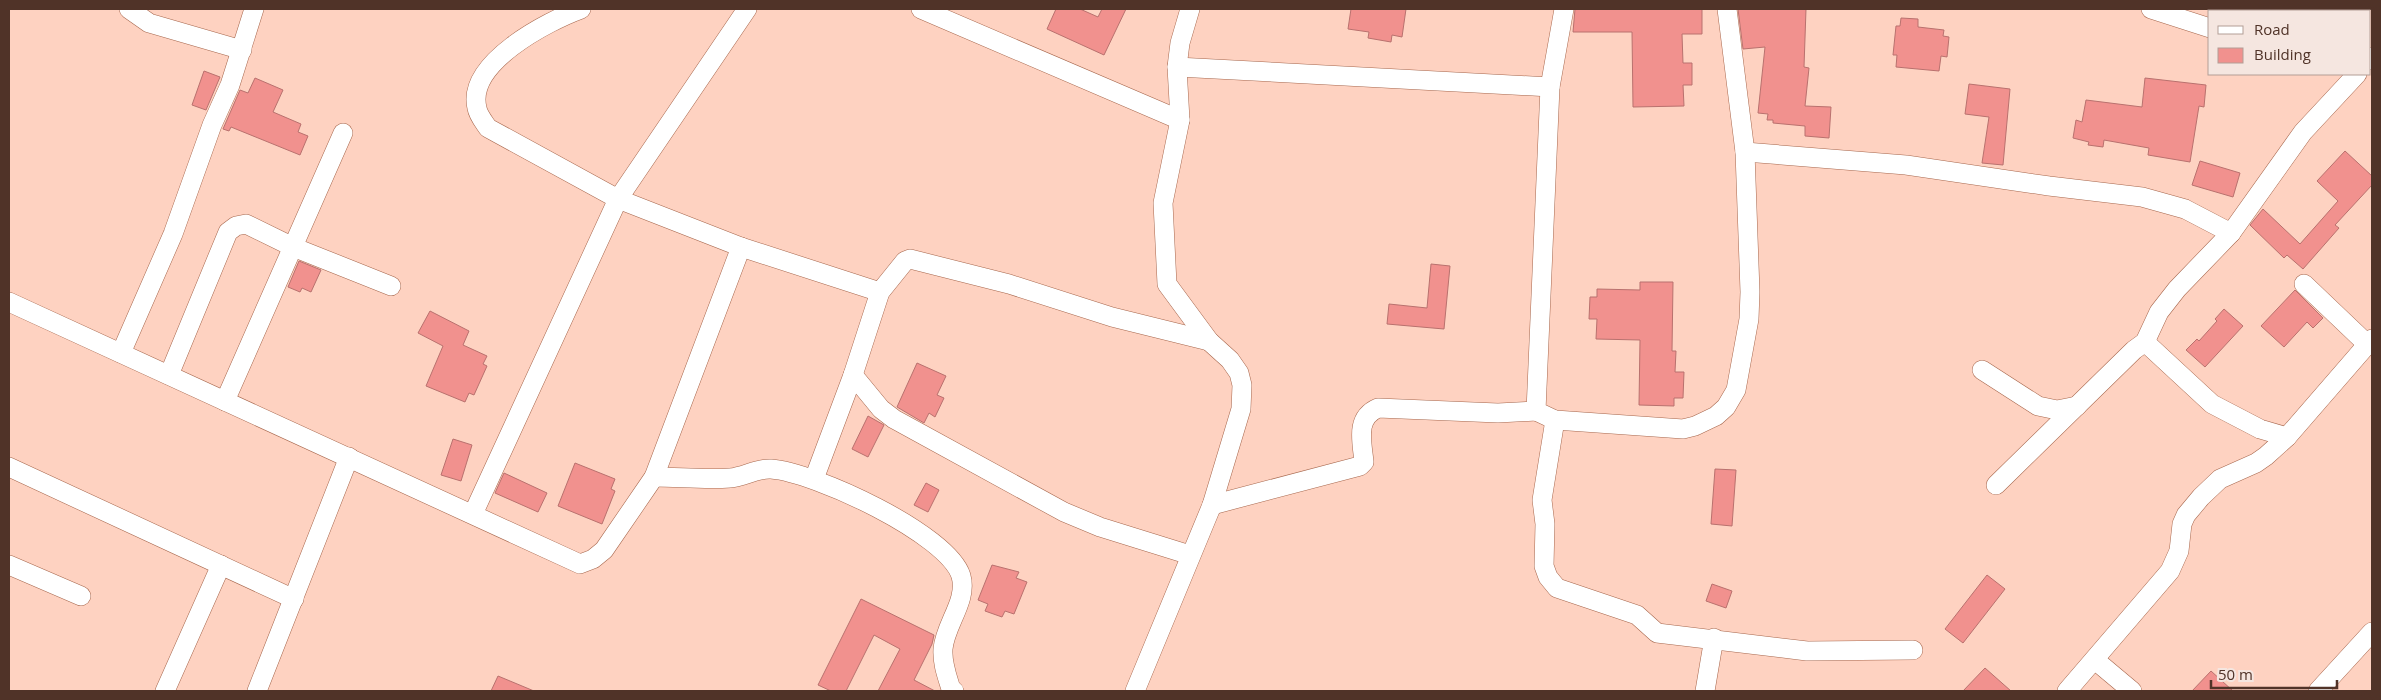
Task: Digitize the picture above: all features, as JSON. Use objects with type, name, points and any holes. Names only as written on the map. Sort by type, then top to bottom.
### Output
[{"type":"street","points":[[129,9],[148,23],[242,50]]},
{"type":"street","points":[[121,353],[173,234],[242,50],[254,9]]},
{"type":"street","points":[[581,9],[555,18],[502,54],[486,72],[477,92],[477,108],[488,128],[618,199],[741,246],[880,292]]},
{"type":"street","points":[[473,514],[618,199],[747,9]]},
{"type":"street","points":[[920,9],[1180,120]]},
{"type":"street","points":[[1134,691],[1212,505],[1241,409],[1242,385],[1239,373],[1230,360],[1209,341],[1167,284],[1163,203],[1180,120],[1177,67],[1180,43],[1190,9]]},
{"type":"street","points":[[1536,411],[1550,87],[1564,9]]},
{"type":"street","points":[[1212,505],[1360,466],[1364,462],[1360,435],[1362,422],[1371,411],[1378,408],[1498,413],[1536,411],[1555,420],[1683,429],[1708,421],[1726,407],[1736,390],[1749,319],[1750,292],[1745,152],[1727,9]]},
{"type":"street","points":[[2150,9],[2208,27]]},
{"type":"street","points":[[1177,67],[1550,87]]},
{"type":"street","points":[[1996,485],[2134,350],[2145,342],[2159,312],[2177,289],[2231,232],[2303,132],[2356,75]]},
{"type":"street","points":[[225,401],[343,133]]},
{"type":"street","points":[[1745,152],[1906,165],[2049,186],[2142,197],[2178,206],[2231,232]]},
{"type":"street","points":[[169,375],[228,232],[236,226],[246,224],[293,247],[391,286]]},
{"type":"street","points":[[9,302],[580,564],[593,559],[604,550],[654,477],[741,246]]},
{"type":"street","points":[[814,480],[853,375],[880,292],[901,264],[910,259],[1009,284],[1112,317],[1209,341]]},
{"type":"street","points":[[2067,691],[2170,571],[2179,551],[2182,524],[2186,515],[2201,497],[2220,479],[2256,463],[2287,437],[2370,341],[2304,284]]},
{"type":"street","points":[[2145,342],[2212,404],[2260,429],[2287,437]]},
{"type":"street","points":[[1982,370],[2038,406],[2057,410],[2077,406]]},
{"type":"street","points":[[853,375],[881,409],[894,419],[1064,512],[1100,527],[1190,555]]},
{"type":"street","points":[[1555,420],[1542,500],[1545,524],[1544,566],[1548,577],[1557,588],[1637,615],[1657,633],[1714,638],[1807,651],[1913,650]]},
{"type":"street","points":[[257,691],[350,457]]},
{"type":"street","points":[[9,468],[294,599]]},
{"type":"street","points":[[654,477],[730,478],[770,469],[814,480],[891,516],[944,551],[957,566],[962,578],[962,594],[943,647],[943,662],[951,690],[954,691]]},
{"type":"street","points":[[9,565],[81,596]]},
{"type":"street","points":[[165,691],[221,565]]},
{"type":"street","points":[[2318,691],[2372,632]]},
{"type":"street","points":[[1705,691],[1714,638]]},
{"type":"street","points":[[2095,660],[2132,691]]},
{"type":"building","points":[[1056,9],[1080,9],[1098,17],[1102,9],[1126,9],[1104,55],[1047,29]]},
{"type":"building","points":[[1351,9],[1406,9],[1402,37],[1392,35],[1391,42],[1368,38],[1369,32],[1348,29]]},
{"type":"building","points":[[1575,9],[1702,9],[1702,34],[1682,34],[1683,63],[1692,63],[1692,85],[1683,85],[1684,106],[1633,107],[1632,32],[1573,32]]},
{"type":"building","points":[[1738,9],[1806,9],[1804,67],[1809,68],[1805,106],[1831,107],[1829,138],[1805,136],[1805,126],[1773,123],[1773,120],[1767,120],[1768,114],[1758,113],[1765,47],[1743,49]]},
{"type":"building","points":[[1901,18],[1918,19],[1918,27],[1944,30],[1943,36],[1949,37],[1947,57],[1941,56],[1939,71],[1896,67],[1897,55],[1893,55],[1896,26],[1900,26]]},
{"type":"building","points":[[204,71],[220,77],[206,110],[192,105]]},
{"type":"building","points":[[255,78],[283,90],[273,112],[301,124],[298,132],[308,136],[300,155],[231,127],[229,131],[223,129],[240,90],[248,93]]},
{"type":"building","points":[[2145,78],[2206,85],[2204,107],[2199,106],[2190,162],[2148,155],[2149,148],[2104,140],[2103,147],[2088,145],[2089,142],[2073,138],[2076,120],[2082,122],[2086,100],[2142,107]]},
{"type":"building","points":[[1969,84],[2010,89],[2003,165],[1982,163],[1989,117],[1965,114]]},
{"type":"building","points":[[2345,151],[2372,176],[2372,185],[2335,225],[2339,228],[2303,269],[2287,255],[2284,258],[2250,225],[2263,209],[2300,244],[2338,201],[2317,181]]},
{"type":"building","points":[[2200,161],[2240,173],[2233,197],[2192,185]]},
{"type":"building","points":[[299,261],[321,270],[311,292],[302,288],[300,292],[288,287]]},
{"type":"building","points":[[1431,264],[1450,266],[1444,329],[1387,324],[1389,304],[1427,308]]},
{"type":"building","points":[[1640,282],[1673,282],[1672,351],[1676,351],[1675,372],[1684,372],[1683,398],[1674,398],[1674,406],[1639,405],[1640,340],[1596,339],[1597,319],[1589,319],[1590,297],[1597,297],[1597,289],[1640,290]]},
{"type":"building","points":[[2295,290],[2323,318],[2313,328],[2307,322],[2284,347],[2261,326]]},
{"type":"building","points":[[2224,309],[2243,326],[2205,367],[2186,350],[2197,339],[2199,341],[2217,321],[2215,319]]},
{"type":"building","points":[[430,311],[469,331],[463,345],[487,356],[483,364],[487,366],[474,395],[469,393],[465,402],[426,386],[443,346],[418,333]]},
{"type":"building","points":[[917,363],[946,376],[937,395],[944,398],[935,417],[929,413],[924,423],[897,407]]},
{"type":"building","points":[[868,416],[884,425],[868,457],[852,449]]},
{"type":"building","points":[[453,439],[472,445],[461,481],[441,475]]},
{"type":"building","points":[[575,463],[615,479],[611,489],[615,491],[602,524],[558,506]]},
{"type":"building","points":[[1715,469],[1736,470],[1732,526],[1711,524]]},
{"type":"building","points":[[504,473],[547,493],[538,512],[495,493]]},
{"type":"building","points":[[926,483],[939,490],[928,512],[914,505]]},
{"type":"building","points":[[992,565],[1019,572],[1016,578],[1027,582],[1014,614],[1005,611],[1002,617],[985,611],[988,604],[978,600]]},
{"type":"building","points":[[1987,575],[2005,589],[1963,643],[1945,629]]},
{"type":"building","points":[[1712,584],[1732,591],[1726,608],[1706,601]]},
{"type":"building","points":[[861,599],[934,635],[932,644],[914,680],[935,691],[878,691],[900,649],[874,635],[846,691],[831,691],[818,685]]},
{"type":"building","points":[[1985,668],[2011,691],[1963,691]]},
{"type":"building","points":[[2211,671],[2233,691],[2192,691]]},
{"type":"building","points":[[498,676],[534,691],[491,691]]}]
